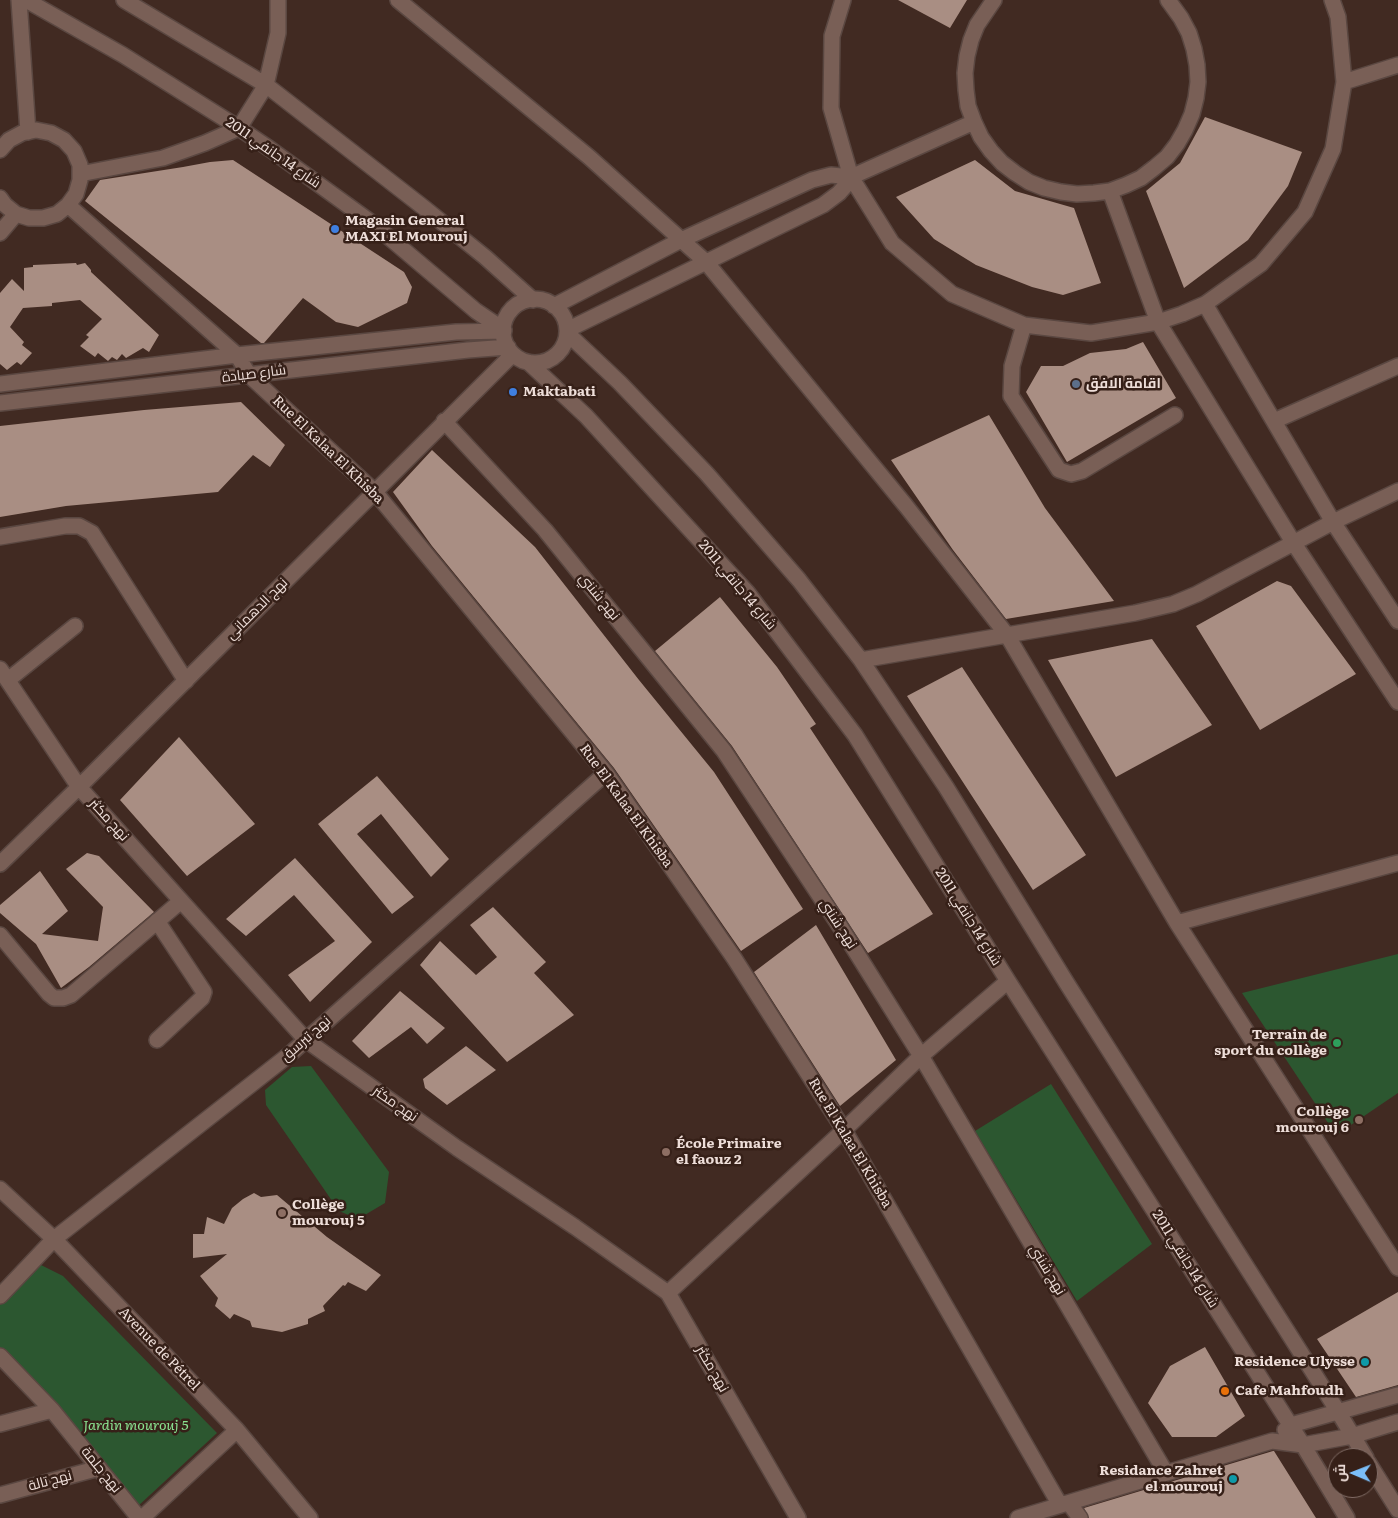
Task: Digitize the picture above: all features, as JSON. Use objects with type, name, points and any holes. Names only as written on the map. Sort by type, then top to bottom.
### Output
[{"type":"street","points":[[19,0],[28,132]]},
{"type":"street","name":"شارع 14 جانفي 2011","points":[[26,0],[123,55],[239,128],[372,223],[476,312],[504,331]]},
{"type":"street","points":[[124,0],[266,85],[423,207],[485,257],[533,300]]},
{"type":"street","points":[[80,174],[163,158],[205,144],[239,128],[266,85],[278,33],[278,0]]},
{"type":"street","points":[[398,0],[589,156],[706,262],[906,506],[1007,635],[1177,923],[1398,1268]]},
{"type":"street","points":[[843,0],[832,36],[831,108],[851,177],[892,243],[952,294],[1024,324],[1091,332],[1158,322],[1205,304],[1261,264],[1305,212],[1333,149],[1344,82],[1338,17],[1332,0]]},
{"type":"street","points":[[994,0],[977,25],[971,40],[965,73],[968,106],[981,137],[1002,163],[1029,182],[1061,192],[1085,194],[1110,191],[1126,185],[1154,168],[1177,144],[1192,114],[1198,82],[1194,49],[1182,18],[1168,0]]},
{"type":"street","points":[[1344,82],[1398,65]]},
{"type":"street","points":[[554,306],[680,240],[812,180],[831,176],[851,177],[974,122]]},
{"type":"street","points":[[0,150],[9,140],[22,133],[36,130],[51,133],[64,140],[74,151],[80,165],[80,180],[76,194],[68,205],[57,214],[43,218],[29,218],[16,214],[0,198]]},
{"type":"street","points":[[567,331],[823,205],[839,193],[851,177]]},
{"type":"street","points":[[1110,191],[1158,322],[1293,542],[1398,702]]},
{"type":"street","name":"Rue El Kalaa El Khisba","points":[[68,205],[237,355],[249,375],[375,492],[606,773],[734,958],[844,1130],[1065,1504],[1080,1518]]},
{"type":"street","points":[[0,233],[16,214]]},
{"type":"street","points":[[533,300],[544,301],[554,306],[563,316],[567,331],[564,345],[557,355],[540,363],[520,359],[510,350],[504,331],[506,319],[512,309],[522,302],[533,300]]},
{"type":"street","points":[[1205,304],[1333,522],[1398,621]]},
{"type":"street","points":[[1024,324],[1012,366],[1011,396],[1059,470],[1071,474],[1082,471],[1174,415]]},
{"type":"street","name":"شارع صيادة","points":[[0,384],[237,355],[456,332],[504,331]]},
{"type":"street","points":[[567,331],[707,474],[799,580],[861,660],[946,788],[1360,1448]]},
{"type":"street","name":"شارع صيادة","points":[[0,404],[249,375],[510,350]]},
{"type":"street","name":"نهج الدهماني","points":[[0,864],[375,492],[510,350]]},
{"type":"street","name":"شارع 14 جانفي 2011","points":[[528,362],[586,416],[747,592],[855,735],[1008,981],[1304,1444],[1348,1518]]},
{"type":"street","points":[[1274,421],[1398,366]]},
{"type":"street","name":"نهج شنني","points":[[444,421],[545,530],[724,751],[841,928],[920,1056],[1166,1473]]},
{"type":"street","points":[[861,660],[1135,614],[1173,604],[1197,594],[1293,542],[1398,491]]},
{"type":"street","points":[[0,537],[65,526],[79,526],[92,533],[186,680]]},
{"type":"street","points":[[4,675],[75,626]]},
{"type":"street","name":"نهج مكثر","points":[[4,675],[79,787],[306,1040],[457,1148],[575,1227],[668,1294],[798,1518]]},
{"type":"street","name":"نهج تبرسق","points":[[0,1296],[54,1239],[290,1054],[606,773]]},
{"type":"street","points":[[1177,923],[1398,863]]},
{"type":"street","points":[[0,935],[49,994],[54,998],[62,998],[70,995],[181,901]]},
{"type":"street","points":[[157,921],[204,992],[202,998],[157,1040]]},
{"type":"street","points":[[668,1294],[844,1130],[920,1056],[1008,981]]},
{"type":"street","name":"Avenue de Pétrel","points":[[0,1189],[54,1239],[236,1430],[310,1518]]},
{"type":"street","name":"نهج جلمة","points":[[0,1356],[52,1410],[141,1518]]},
{"type":"street","points":[[1272,1441],[1291,1425],[1398,1395]]},
{"type":"street","points":[[0,1424],[52,1410]]},
{"type":"street","points":[[1018,1518],[1272,1441],[1304,1444],[1352,1436],[1398,1422]]},
{"type":"street","points":[[141,1518],[236,1430]]},
{"type":"street","name":"نهج تالة","points":[[0,1495],[99,1468]]},
{"type":"street","points":[[1378,1478],[1398,1510]]},
{"type":"green space","name":"Terrain de sport du collège","points":[[1398,954],[1398,1093],[1336,1135],[1242,993]]},
{"type":"green space","points":[[311,1066],[389,1172],[385,1203],[358,1219],[339,1211],[266,1105],[265,1090],[292,1067]]},
{"type":"green space","points":[[1051,1084],[1152,1244],[1077,1301],[975,1131]]},
{"type":"green space","name":"Jardin mourouj 5","points":[[35,1262],[63,1276],[217,1433],[137,1507],[0,1349],[0,1298]]},
{"type":"building","points":[[898,0],[967,0],[950,28]]},
{"type":"building","points":[[1205,117],[1302,152],[1288,186],[1248,240],[1184,288],[1146,191],[1180,163]]},
{"type":"building","points":[[233,160],[404,272],[412,287],[407,303],[358,327],[336,322],[303,298],[264,343],[261,343],[85,201],[100,180]]},
{"type":"building","points":[[975,160],[1015,191],[1074,208],[1101,283],[1063,295],[1032,287],[976,265],[934,239],[896,197]]},
{"type":"building","points":[[76,263],[77,265],[85,263],[91,272],[159,335],[149,352],[143,348],[126,358],[122,354],[117,360],[112,357],[108,361],[98,353],[95,357],[80,346],[89,337],[86,335],[102,319],[80,300],[52,303],[52,306],[23,308],[10,327],[24,342],[22,345],[32,353],[21,365],[17,362],[7,370],[0,364],[0,293],[12,279],[24,291],[24,268],[33,267],[33,265]]},
{"type":"building","points":[[1143,342],[1176,398],[1067,462],[1026,392],[1041,366],[1063,366],[1090,353],[1126,349]]},
{"type":"building","points":[[241,402],[285,445],[270,467],[253,455],[218,492],[66,506],[0,517],[0,426],[144,410]]},
{"type":"building","points":[[989,415],[1045,508],[1114,601],[1006,619],[953,550],[891,460]]},
{"type":"building","points":[[432,450],[535,547],[714,772],[803,909],[741,951],[614,768],[432,546],[393,492]]},
{"type":"building","points":[[1277,581],[1291,586],[1356,674],[1260,730],[1196,626]]},
{"type":"building","points":[[720,597],[777,667],[816,724],[810,728],[933,914],[868,953],[732,746],[655,651]]},
{"type":"building","points":[[1152,639],[1212,725],[1116,777],[1048,660]]},
{"type":"building","points":[[962,667],[1086,855],[1033,890],[907,696]]},
{"type":"building","points":[[179,737],[255,824],[187,876],[120,800]]},
{"type":"building","points":[[377,776],[449,859],[431,877],[381,814],[357,834],[414,897],[392,914],[318,824]]},
{"type":"building","points":[[87,853],[99,856],[154,912],[61,988],[36,944],[0,913],[0,905],[40,871],[68,911],[42,934],[98,941],[103,907],[66,869]]},
{"type":"building","points":[[295,858],[372,942],[310,1002],[288,975],[335,941],[294,895],[246,936],[226,919]]},
{"type":"building","points":[[493,907],[546,962],[534,973],[574,1015],[507,1062],[420,965],[440,941],[476,975],[497,957],[470,925]]},
{"type":"building","points":[[816,925],[896,1060],[840,1106],[754,972]]},
{"type":"building","points":[[400,991],[445,1028],[427,1044],[411,1027],[369,1058],[352,1041]]},
{"type":"building","points":[[466,1046],[496,1070],[447,1105],[425,1088],[423,1079]]},
{"type":"building","points":[[254,1193],[261,1197],[277,1195],[327,1237],[381,1275],[366,1291],[348,1282],[323,1306],[325,1311],[308,1319],[308,1324],[282,1332],[252,1327],[250,1321],[234,1314],[230,1319],[215,1306],[218,1298],[200,1276],[227,1254],[193,1258],[193,1234],[204,1234],[207,1217],[224,1224],[232,1208]]},
{"type":"building","name":"Residence Ulysse","points":[[1398,1292],[1398,1385],[1356,1397],[1317,1339]]},
{"type":"building","points":[[1205,1347],[1245,1416],[1216,1437],[1172,1437],[1148,1403],[1170,1366]]},
{"type":"building","name":"Residance Zahret el mourouj","points":[[1274,1451],[1316,1518],[1089,1518],[1084,1508]]},
{"type":"place","name":"Magasin General MAXI El Mourouj","points":[[335,229]]},
{"type":"place","name":"اقامة الافق","points":[[1076,384]]},
{"type":"place","name":"Maktabati","points":[[513,392]]},
{"type":"place","name":"Terrain de sport du collège","points":[[1337,1043]]},
{"type":"place","name":"Collège mourouj 6","points":[[1359,1120]]},
{"type":"place","name":"École Primaire el faouz 2","points":[[666,1152]]},
{"type":"place","name":"Collège mourouj 5","points":[[282,1213]]},
{"type":"place","name":"Residence Ulysse","points":[[1365,1362]]},
{"type":"place","name":"Cafe Mahfoudh","points":[[1225,1391]]},
{"type":"place","name":"Residance Zahret el mourouj","points":[[1233,1479]]}]
